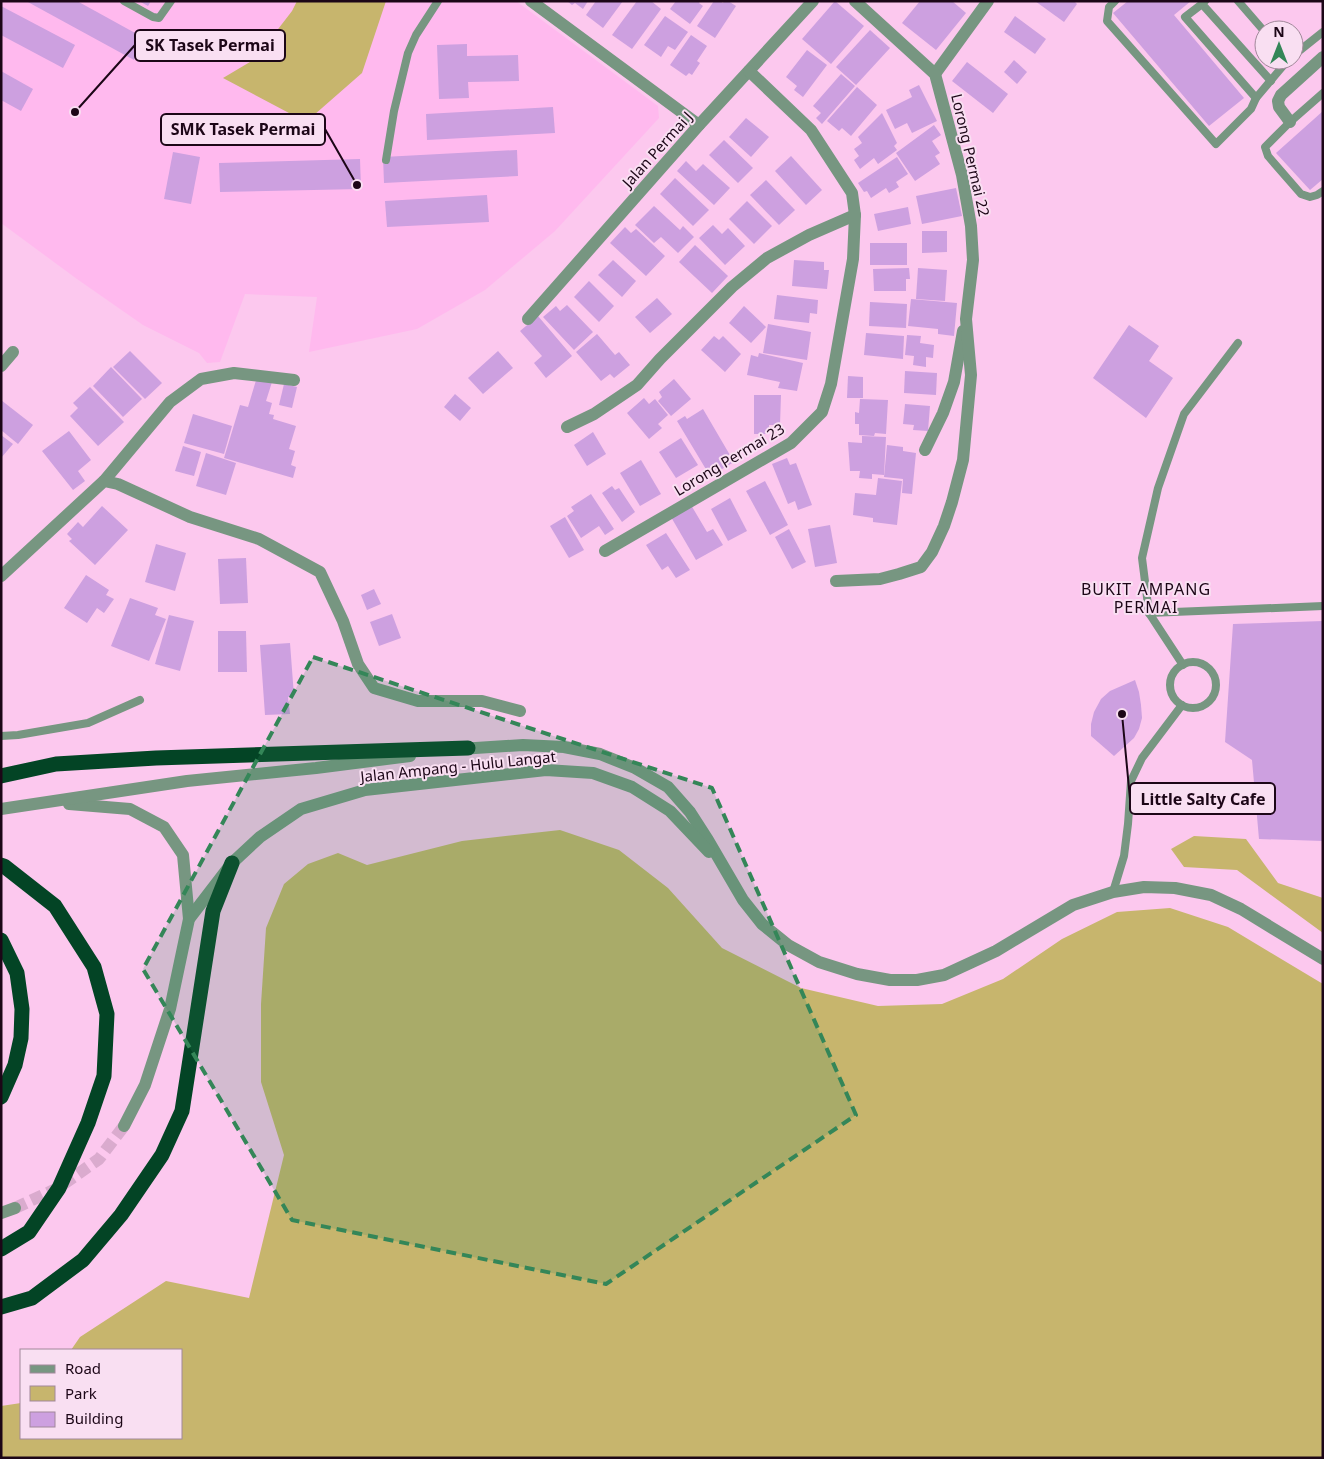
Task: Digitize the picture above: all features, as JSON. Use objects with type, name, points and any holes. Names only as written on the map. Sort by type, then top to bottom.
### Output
[{"type":"highway","points":[[1,776],[56,764],[156,758],[468,748]]},
{"type":"highway","points":[[1,1307],[32,1298],[83,1260],[121,1215],[162,1155],[182,1111],[213,911],[232,863]]},
{"type":"highway","points":[[1,865],[55,906],[94,966],[107,1014],[104,1076],[85,1131],[59,1188],[29,1232],[1,1249]]},
{"type":"highway","points":[[1,940],[17,973],[22,1009],[21,1038],[15,1065],[1,1097]]},
{"type":"street","points":[[531,1],[699,125]]},
{"type":"street","name":"Jalan Permai J","points":[[528,319],[699,125],[813,1]]},
{"type":"street","points":[[855,1],[935,74],[988,1]]},
{"type":"street","points":[[1290,122],[1279,107],[1278,100],[1281,95],[1323,57]]},
{"type":"street","name":"Lorong Permai 23","points":[[604,551],[791,443],[822,412],[831,384],[853,259],[854,215],[852,193],[811,130],[749,71]]},
{"type":"street","name":"Lorong Permai 22","points":[[836,581],[873,580],[921,567],[932,552],[944,526],[963,460],[971,375],[966,319],[973,260],[971,226],[962,175],[935,74]]},
{"type":"street","points":[[567,427],[594,414],[637,385],[660,359],[732,287],[767,258],[809,235],[854,215]]},
{"type":"street","points":[[925,450],[943,413],[954,382],[966,319]]},
{"type":"street","points":[[1,366],[13,352]]},
{"type":"street","points":[[1,576],[104,480],[170,402],[201,379],[234,373],[294,380]]},
{"type":"street","points":[[104,480],[118,484],[190,517],[259,538],[320,572],[343,621],[358,664],[374,688],[418,701],[482,701],[520,711]]},
{"type":"street","name":"Jalan Ampang - Hulu Langat","points":[[1,809],[187,782],[316,768],[468,748],[523,745],[564,747],[600,754],[635,768],[668,787],[690,812],[742,900],[762,924],[788,945],[819,962],[857,974],[890,980],[917,980],[944,975],[996,951],[1073,905],[1113,892],[1144,887],[1175,888],[1211,896],[1241,909],[1323,959]]},
{"type":"street","name":"Jalan Ampang - Hulu Langat","points":[[124,1126],[145,1085],[170,1009],[189,919],[232,863],[260,837],[301,809],[365,790],[546,770],[593,773],[632,787],[670,811],[723,866]]},
{"type":"street","points":[[49,803],[130,809],[164,827],[183,855],[189,919]]},
{"type":"street","points":[[1,1213],[15,1208]]},
{"type":"lane","points":[[124,1],[152,17],[159,18],[171,1]]},
{"type":"lane","points":[[386,160],[394,111],[408,53],[416,35],[438,1]]},
{"type":"lane","points":[[1115,1],[1108,7],[1107,21],[1216,144],[1251,109],[1256,98],[1280,70]]},
{"type":"lane","points":[[1238,1],[1254,20]]},
{"type":"lane","points":[[1256,98],[1185,17],[1203,2],[1271,80]]},
{"type":"lane","points":[[1304,47],[1323,32]]},
{"type":"lane","points":[[1323,93],[1265,147],[1268,156],[1301,194],[1310,197],[1323,191]]},
{"type":"lane","points":[[1183,665],[1149,613],[1142,558],[1158,488],[1184,414],[1238,344]]},
{"type":"lane","points":[[1149,613],[1323,606]]},
{"type":"lane","points":[[1190,662],[1205,666],[1211,671],[1214,678],[1216,685],[1214,693],[1205,704],[1198,707],[1190,708],[1182,705],[1172,695],[1170,688],[1172,674],[1190,662]]},
{"type":"lane","points":[[1,736],[18,735],[88,723],[140,700]]},
{"type":"lane","points":[[1113,892],[1124,856],[1131,782],[1142,758],[1182,705]]},
{"type":"highlighted area","points":[[313,657],[712,788],[856,1115],[606,1284],[292,1220],[143,969]]},
{"type":"shaded area","points":[[1,1],[516,1],[658,106],[659,118],[555,231],[485,290],[417,329],[309,352],[317,297],[245,294],[220,362],[207,363],[199,353],[143,325],[1,223]]},
{"type":"green space","points":[[297,1],[386,1],[362,73],[306,122],[223,78],[255,59],[292,11]]},
{"type":"green space","points":[[560,830],[619,850],[668,888],[722,948],[801,988],[878,1006],[942,1004],[1003,979],[1062,939],[1117,912],[1170,908],[1228,927],[1323,984],[1323,1458],[1,1458],[1,1406],[20,1403],[20,1439],[182,1439],[182,1349],[72,1349],[80,1337],[166,1281],[249,1298],[284,1155],[261,1082],[261,1004],[266,928],[284,884],[308,864],[338,853],[367,865],[462,841]]},
{"type":"green space","points":[[1194,836],[1246,839],[1278,883],[1323,898],[1323,933],[1237,870],[1184,867],[1171,849]]},
{"type":"building","points":[[26,1],[77,1],[146,39],[134,60]]},
{"type":"building","points":[[139,1],[151,1],[148,6]]},
{"type":"building","points":[[567,1],[588,1],[583,9],[575,3],[572,5]]},
{"type":"building","points":[[596,1],[623,1],[603,28],[586,15]]},
{"type":"building","points":[[637,1],[651,1],[661,9],[632,49],[612,35]]},
{"type":"building","points":[[676,1],[700,1],[699,3],[703,6],[690,24],[670,9]]},
{"type":"building","points":[[714,1],[723,3],[728,1],[736,6],[715,38],[697,26]]},
{"type":"building","points":[[835,1],[864,26],[831,64],[802,39]]},
{"type":"building","points":[[920,1],[952,1],[966,13],[936,50],[902,23]]},
{"type":"building","points":[[1035,1],[1074,1],[1077,4],[1064,22]]},
{"type":"building","points":[[1128,1],[1191,1],[1174,15],[1244,98],[1209,126],[1113,13]]},
{"type":"building","points":[[1,6],[75,45],[63,68],[1,35]]},
{"type":"building","points":[[665,16],[688,32],[675,50],[668,46],[661,57],[644,45]]},
{"type":"building","points":[[1015,16],[1046,39],[1035,54],[1004,32]]},
{"type":"building","points":[[870,30],[890,48],[856,85],[836,67]]},
{"type":"building","points":[[691,35],[707,46],[697,61],[700,63],[692,75],[689,73],[686,76],[670,65]]},
{"type":"building","points":[[467,44],[467,56],[518,55],[519,81],[468,82],[469,98],[439,99],[437,45]]},
{"type":"building","points":[[807,50],[827,65],[803,97],[794,90],[797,86],[786,77]]},
{"type":"building","points":[[1014,60],[1027,72],[1017,84],[1004,72]]},
{"type":"building","points":[[967,62],[1008,94],[993,113],[952,81]]},
{"type":"building","points":[[1,71],[33,89],[21,111],[1,100]]},
{"type":"building","points":[[841,74],[855,86],[822,124],[816,118],[821,113],[813,106]]},
{"type":"building","points":[[919,85],[937,121],[912,133],[907,123],[895,129],[886,110],[912,97],[909,90]]},
{"type":"building","points":[[857,87],[877,105],[851,136],[842,128],[839,131],[827,121]]},
{"type":"building","points":[[553,107],[555,133],[427,140],[426,114]]},
{"type":"building","points":[[1323,111],[1323,179],[1310,190],[1276,153]]},
{"type":"building","points":[[882,113],[897,143],[894,146],[897,150],[878,164],[874,158],[860,169],[854,160],[859,156],[854,149],[862,143],[858,137]]},
{"type":"building","points":[[746,118],[769,137],[751,157],[729,137]]},
{"type":"building","points":[[934,125],[941,135],[932,141],[940,153],[935,156],[940,164],[915,181],[896,153]]},
{"type":"building","points":[[724,140],[753,168],[738,183],[709,155]]},
{"type":"building","points":[[517,150],[518,176],[384,183],[383,157]]},
{"type":"building","points":[[173,152],[200,157],[191,204],[164,199]]},
{"type":"building","points":[[791,156],[822,190],[806,205],[775,171]]},
{"type":"building","points":[[897,157],[908,174],[896,182],[899,187],[889,193],[886,188],[871,198],[867,191],[864,192],[858,183]]},
{"type":"building","points":[[360,159],[361,189],[220,192],[219,163]]},
{"type":"building","points":[[686,161],[696,171],[703,164],[730,188],[714,205],[677,171]]},
{"type":"building","points":[[675,178],[709,210],[693,226],[660,194]]},
{"type":"building","points":[[766,180],[795,210],[779,225],[750,195]]},
{"type":"building","points":[[956,188],[962,216],[922,224],[916,196]]},
{"type":"building","points":[[487,195],[489,222],[387,227],[385,201]]},
{"type":"building","points":[[747,201],[772,226],[754,244],[729,219]]},
{"type":"building","points":[[654,206],[680,230],[683,226],[694,237],[678,253],[661,237],[654,243],[635,225]]},
{"type":"building","points":[[908,207],[911,224],[878,231],[874,214]]},
{"type":"building","points":[[713,225],[722,234],[728,228],[745,246],[725,265],[699,238]]},
{"type":"building","points":[[625,227],[631,233],[636,229],[665,256],[646,276],[610,243]]},
{"type":"building","points":[[922,231],[947,231],[947,252],[922,253]]},
{"type":"building","points":[[870,243],[907,243],[907,265],[870,265]]},
{"type":"building","points":[[695,245],[728,276],[712,293],[679,262]]},
{"type":"building","points":[[613,260],[636,281],[622,297],[598,275]]},
{"type":"building","points":[[794,260],[824,262],[824,270],[829,270],[827,289],[792,286]]},
{"type":"building","points":[[909,268],[910,279],[906,279],[906,291],[874,291],[873,269]]},
{"type":"building","points":[[918,268],[947,270],[945,301],[916,299]]},
{"type":"building","points":[[589,281],[614,306],[599,322],[574,297]]},
{"type":"building","points":[[777,295],[818,300],[817,314],[810,313],[809,323],[774,319]]},
{"type":"building","points":[[657,298],[672,314],[650,333],[635,317]]},
{"type":"building","points":[[911,299],[957,303],[954,336],[938,334],[938,329],[908,326]]},
{"type":"building","points":[[870,302],[907,304],[906,328],[869,326]]},
{"type":"building","points":[[567,305],[593,332],[574,350],[543,317],[556,306],[560,311]]},
{"type":"building","points":[[744,306],[766,327],[751,343],[729,323]]},
{"type":"building","points":[[538,316],[572,356],[546,378],[534,363],[542,356],[520,331]]},
{"type":"building","points":[[768,324],[811,332],[807,360],[763,353]]},
{"type":"building","points":[[1129,325],[1159,346],[1149,361],[1173,378],[1146,418],[1093,378]]},
{"type":"building","points":[[866,333],[904,336],[903,359],[864,355]]},
{"type":"building","points":[[597,334],[615,355],[619,352],[630,365],[614,378],[610,374],[601,381],[576,352]]},
{"type":"building","points":[[907,335],[921,336],[920,343],[934,345],[933,358],[926,357],[926,367],[913,365],[914,356],[905,355]]},
{"type":"building","points":[[714,336],[719,340],[723,336],[741,354],[725,372],[701,350]]},
{"type":"building","points":[[130,351],[162,383],[145,399],[113,367]]},
{"type":"building","points":[[498,351],[513,368],[483,394],[468,378]]},
{"type":"building","points":[[759,353],[803,363],[797,391],[778,388],[780,382],[747,375],[751,355],[758,357]]},
{"type":"building","points":[[111,367],[142,399],[123,417],[93,386]]},
{"type":"building","points":[[905,371],[937,373],[936,395],[904,393]]},
{"type":"building","points":[[848,376],[863,377],[863,398],[847,398]]},
{"type":"building","points":[[257,377],[272,382],[266,401],[272,403],[269,414],[274,415],[273,419],[296,426],[289,449],[295,451],[291,465],[296,467],[293,478],[224,458],[240,405],[248,407]]},
{"type":"building","points":[[674,379],[691,399],[671,416],[658,401],[662,397],[659,392]]},
{"type":"building","points":[[284,384],[297,387],[292,408],[279,405]]},
{"type":"building","points":[[90,387],[124,422],[98,446],[70,416],[78,408],[73,403]]},
{"type":"building","points":[[455,394],[471,408],[460,421],[444,407]]},
{"type":"building","points":[[754,395],[781,395],[780,425],[769,425],[769,434],[754,434]]},
{"type":"building","points":[[644,398],[649,404],[655,399],[668,415],[658,424],[662,428],[649,439],[627,413]]},
{"type":"building","points":[[860,399],[888,400],[886,434],[875,433],[874,436],[859,435],[859,424],[855,424],[855,412],[859,413]]},
{"type":"building","points":[[1,400],[33,425],[18,444],[1,430]]},
{"type":"building","points":[[905,404],[930,406],[928,431],[913,430],[914,425],[903,424]]},
{"type":"building","points":[[703,409],[734,462],[710,476],[677,421],[685,416],[687,419]]},
{"type":"building","points":[[193,414],[232,426],[224,454],[184,443]]},
{"type":"building","points":[[69,431],[91,460],[78,471],[85,481],[73,490],[42,451]]},
{"type":"building","points":[[593,432],[606,454],[587,466],[574,445]]},
{"type":"building","points":[[1,435],[13,444],[1,458]]},
{"type":"building","points":[[862,436],[886,437],[884,475],[872,474],[872,479],[859,478],[860,471],[850,471],[848,442],[862,443]]},
{"type":"building","points":[[681,438],[698,465],[676,478],[659,452]]},
{"type":"building","points":[[887,445],[903,447],[903,451],[916,453],[912,494],[902,493],[903,479],[884,477]]},
{"type":"building","points":[[183,446],[201,452],[194,476],[175,471]]},
{"type":"building","points":[[206,453],[236,463],[226,495],[196,486]]},
{"type":"building","points":[[787,458],[790,465],[796,463],[812,505],[798,510],[795,501],[788,504],[772,464]]},
{"type":"building","points":[[641,460],[661,494],[640,506],[620,473]]},
{"type":"building","points":[[878,478],[902,481],[897,525],[873,522],[873,518],[853,515],[855,493],[876,495]]},
{"type":"building","points":[[765,481],[788,525],[770,535],[746,491]]},
{"type":"building","points":[[612,486],[615,490],[619,488],[635,512],[622,522],[602,493]]},
{"type":"building","points":[[591,494],[614,529],[605,535],[599,526],[581,538],[567,516],[574,511],[571,507]]},
{"type":"building","points":[[730,498],[747,531],[728,541],[711,509]]},
{"type":"building","points":[[691,505],[707,532],[713,529],[723,545],[696,560],[671,517]]},
{"type":"building","points":[[102,506],[128,530],[95,565],[69,541],[72,539],[67,534],[78,522],[83,527]]},
{"type":"building","points":[[565,517],[584,550],[569,558],[550,526]]},
{"type":"building","points":[[830,525],[837,563],[815,567],[808,529]]},
{"type":"building","points":[[789,529],[806,562],[792,569],[775,537]]},
{"type":"building","points":[[666,533],[690,570],[676,578],[668,566],[662,570],[646,545]]},
{"type":"building","points":[[156,544],[186,553],[175,591],[145,582]]},
{"type":"building","points":[[246,558],[248,603],[220,604],[218,559]]},
{"type":"building","points":[[86,575],[109,590],[106,595],[114,599],[104,613],[97,608],[87,623],[64,608]]},
{"type":"building","points":[[374,589],[381,604],[367,610],[361,595]]},
{"type":"building","points":[[130,598],[158,608],[155,615],[166,619],[149,661],[111,646]]},
{"type":"building","points":[[392,614],[401,638],[379,646],[370,622]]},
{"type":"building","points":[[169,615],[194,621],[180,671],[155,664]]},
{"type":"building","points":[[1323,621],[1323,841],[1259,839],[1252,760],[1225,742],[1233,624]]},
{"type":"building","points":[[218,631],[246,631],[247,672],[218,672]]},
{"type":"building","points":[[290,643],[294,696],[288,697],[290,714],[265,715],[260,645]]},
{"type":"building","points":[[1135,680],[1141,705],[1142,718],[1139,729],[1134,738],[1114,756],[1091,736],[1094,712],[1101,699],[1110,691]]},
{"type":"tunnel","points":[[15,1208],[58,1188],[99,1159],[124,1126]]},
{"type":"place","name":"SK Tasek Permai","points":[[75,112]]},
{"type":"place","name":"SMK Tasek Permai","points":[[357,185]]},
{"type":"place","name":"Little Salty Cafe","points":[[1122,714]]},
{"type":"district","name":"BUKIT AMPANG PERMAI","points":[[1146,598]]}]
